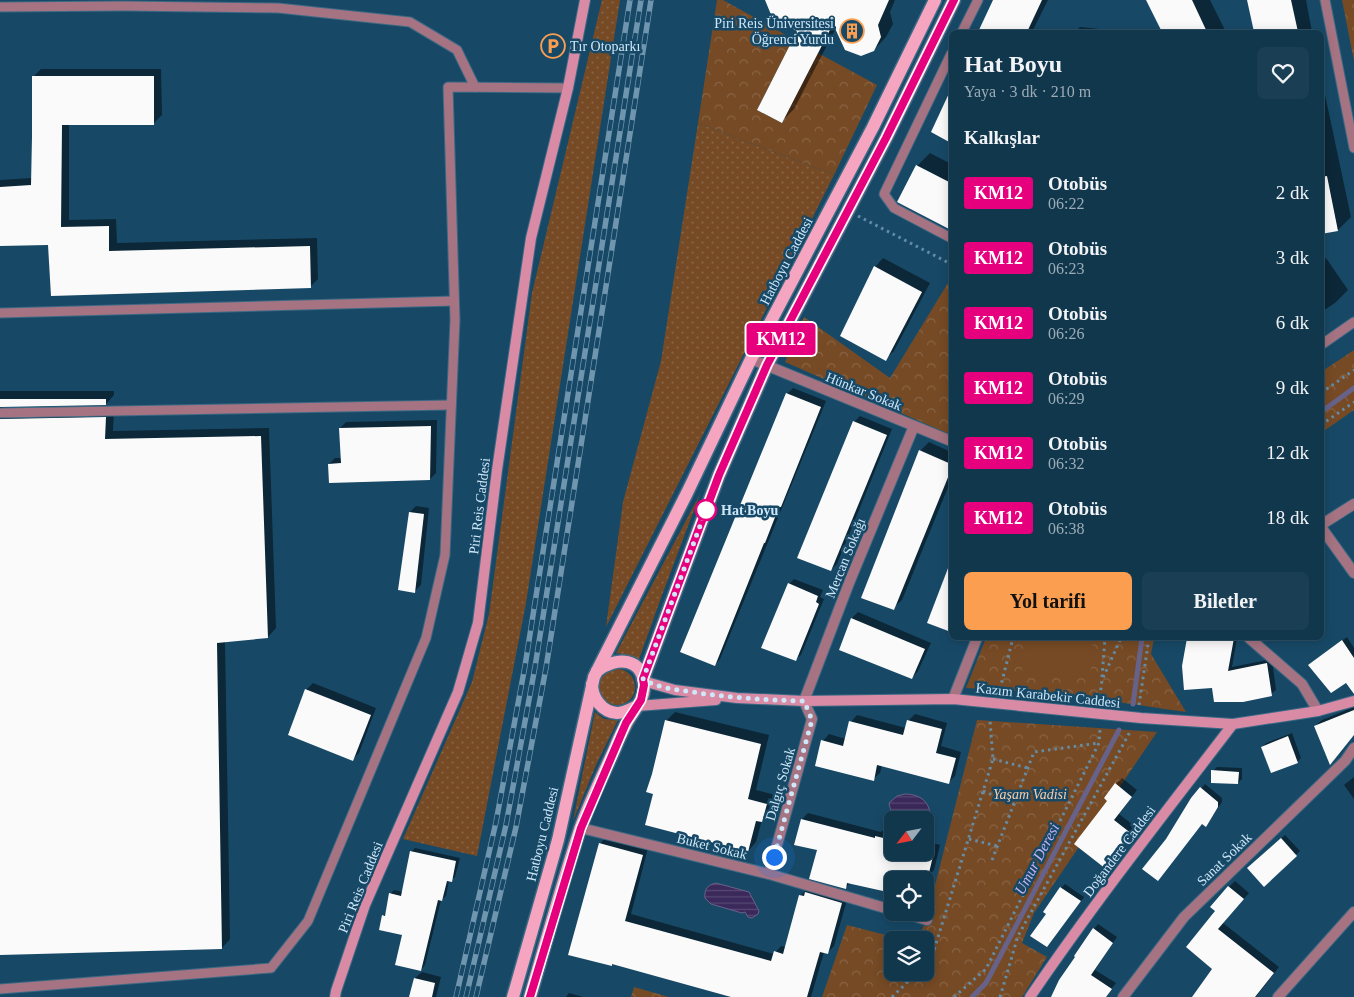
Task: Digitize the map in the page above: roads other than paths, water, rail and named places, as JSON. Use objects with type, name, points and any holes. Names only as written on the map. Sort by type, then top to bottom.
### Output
[{"type":"main road","name":"Hatboyu Caddesi","points":[[512,997],[558,840],[595,674],[687,493],[752,359],[873,127],[936,0]]},
{"type":"main road","points":[[530,997],[581,828],[626,723],[643,694],[643,679],[719,475],[767,365],[848,211],[954,0]]},
{"type":"main road","points":[[637,706],[617,713],[606,710],[596,699],[593,692],[595,674],[610,662],[623,661],[636,668],[643,679]]},
{"type":"street","name":"Piri Reis Caddesi","points":[[335,997],[365,905],[458,692],[478,623],[497,470],[531,238],[568,88],[585,0]]},
{"type":"street","name":"Hünkar Sokak","points":[[752,359],[949,440]]},
{"type":"street","name":"Mercan Sokağı","points":[[804,701],[849,583],[914,426]]},
{"type":"street","points":[[1324,524],[1354,504]]},
{"type":"street","points":[[1324,530],[1354,573]]},
{"type":"street","points":[[953,699],[976,640]]},
{"type":"street","points":[[1251,640],[1302,684],[1318,711]]},
{"type":"street","points":[[643,679],[650,684],[675,690],[737,698]]},
{"type":"street","points":[[637,706],[737,698]]},
{"type":"street","name":"Kazım Karabekir Caddesi","points":[[737,698],[804,701],[953,699],[1141,718],[1233,724],[1318,711],[1354,701]]},
{"type":"street","name":"Dalgıç Sokak","points":[[769,874],[812,720],[804,701]]},
{"type":"street","name":"Doğandere Caddesi","points":[[1030,997],[1148,835],[1233,724]]},
{"type":"street","name":"Sanat Sokak","points":[[1123,997],[1184,917],[1345,761],[1354,748]]},
{"type":"street","name":"Buket Sokak","points":[[581,828],[769,874],[884,908]]},
{"type":"street","points":[[1278,997],[1354,912]]},
{"type":"lane","points":[[963,30],[978,0]]},
{"type":"lane","points":[[1325,0],[1354,148]]},
{"type":"lane","points":[[0,7],[278,8],[410,22],[457,50],[474,87]]},
{"type":"lane","points":[[949,58],[884,194],[894,208],[949,237]]},
{"type":"lane","points":[[0,989],[271,968],[308,920],[426,638],[445,555],[454,301],[448,87],[568,88]]},
{"type":"lane","points":[[0,313],[454,301]]},
{"type":"lane","points":[[1324,343],[1354,322]]},
{"type":"lane","points":[[0,413],[451,405]]},
{"type":"waterway","name":"Umur Deresi","points":[[1324,410],[1354,388]]},
{"type":"waterway","name":"Umur Deresi","points":[[1133,704],[1142,640]]},
{"type":"waterway","name":"Umur Deresi","points":[[972,997],[986,983],[1119,730]]},
{"type":"railway","points":[[456,997],[496,822],[525,666],[630,0]]},
{"type":"railway","points":[[466,997],[506,825],[535,667],[641,0]]},
{"type":"railway","points":[[476,997],[516,827],[546,668],[651,0]]},
{"type":"place","name":"Piri Reis Üniversitesi Öğrenci Yurdu","points":[[852,31]]},
{"type":"place","name":"Tır Otoparkı","points":[[553,46]]},
{"type":"place","name":"Hat Boyu","points":[[706,510]]},
{"type":"park label","name":"Yaşam Vadisi","points":[[1030,794]]}]
